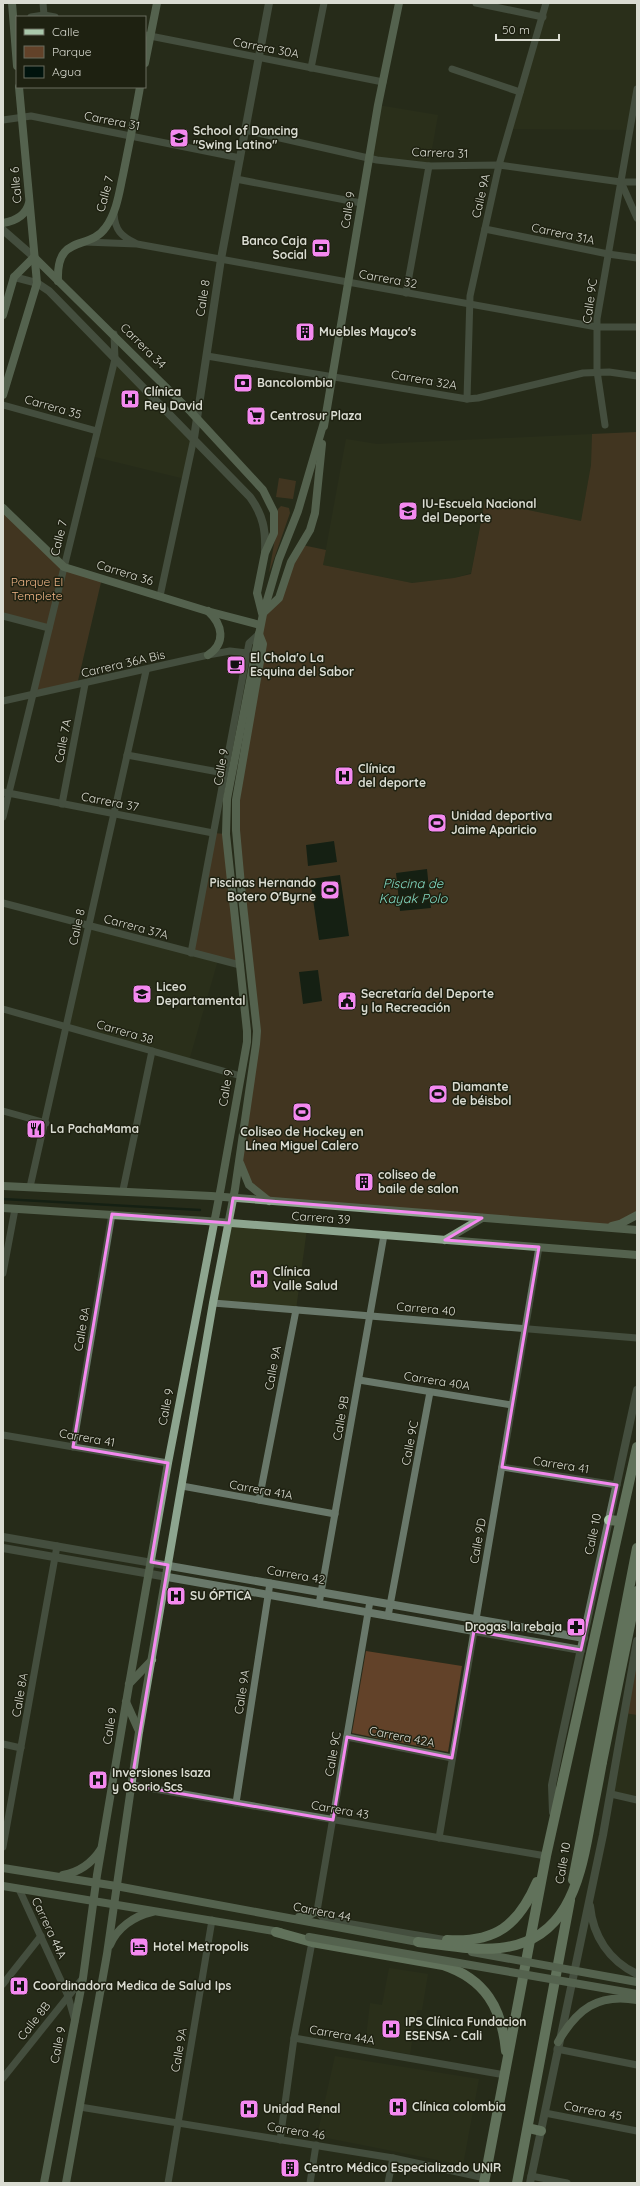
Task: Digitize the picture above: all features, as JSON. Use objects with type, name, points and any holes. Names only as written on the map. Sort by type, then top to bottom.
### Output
[{"type":"main road","points":[[12,3],[15,19],[16,42]]},
{"type":"main road","points":[[146,53],[148,36],[157,3]]},
{"type":"main road","name":"Calle 9","points":[[263,614],[278,598],[291,562],[310,530],[315,513],[324,422],[369,158],[399,3]]},
{"type":"main road","name":"Calle 6","points":[[3,395],[37,283],[19,88]]},
{"type":"main road","name":"Calle 7","points":[[58,281],[58,268],[60,260],[72,246],[101,232],[114,214],[140,88]]},
{"type":"main road","points":[[3,223],[17,219],[23,214],[30,202]]},
{"type":"main road","points":[[3,315],[14,278],[34,257]]},
{"type":"main road","name":"Carrera 34","points":[[34,257],[114,334],[197,418],[264,490],[271,502],[274,512],[274,533],[265,553],[257,593],[263,614]]},
{"type":"main road","name":"Calle 9","points":[[44,2183],[83,1978],[96,1883],[128,1685],[168,1463],[219,1197],[241,1076],[247,1031],[226,834],[227,799],[260,625],[279,559],[298,511],[324,422]]},
{"type":"main road","name":"Carrera 36","points":[[3,508],[64,567],[207,611],[260,625]]},
{"type":"main road","points":[[207,611],[218,623],[221,635],[217,647],[208,655]]},
{"type":"main road","name":"Calle 9","points":[[66,2183],[107,1954],[139,1732],[228,1223],[234,1198],[257,1032],[239,870],[236,800],[263,644],[259,634]]},
{"type":"main road","points":[[231,880],[239,870]]},
{"type":"main road","points":[[239,1160],[242,1173],[249,1185],[270,1202]]},
{"type":"main road","name":"Carrera 39","points":[[3,1186],[123,1190],[637,1230]]},
{"type":"main road","name":"Carrera 39","points":[[3,1208],[112,1214],[637,1255]]},
{"type":"main road","points":[[602,1228],[620,1224],[637,1215]]},
{"type":"main road","points":[[445,1240],[482,1218]]},
{"type":"main road","name":"Calle 10","points":[[484,2181],[546,1856],[554,1824],[614,1520],[633,1466],[637,1447]]},
{"type":"main road","name":"Calle 10","points":[[517,2183],[615,1655],[637,1548]]},
{"type":"main road","points":[[418,1942],[481,1948],[501,1948],[534,1938],[550,1926],[564,1909],[576,1886],[582,1866],[637,1590]]},
{"type":"main road","points":[[128,1685],[152,1660]]},
{"type":"main road","points":[[126,1702],[139,1732]]},
{"type":"main road","points":[[50,1876],[71,1874],[81,1869],[90,1863],[102,1846]]},
{"type":"main road","points":[[447,1940],[482,1939],[493,1935],[508,1925],[528,1902],[546,1856]]},
{"type":"main road","name":"Carrera 44","points":[[3,1868],[116,1886],[637,1982]]},
{"type":"main road","points":[[3,1886],[212,1920],[443,1965],[462,1973],[484,1991],[497,2011],[504,2032],[507,2061]]},
{"type":"main road","points":[[107,1954],[117,1933],[126,1924],[144,1914],[155,1911]]},
{"type":"main road","points":[[270,1914],[306,1917],[317,1911]]},
{"type":"main road","points":[[310,1939],[637,1994]]},
{"type":"main road","points":[[558,2045],[574,2017],[594,2004],[617,1998],[637,2000]]},
{"type":"main road","points":[[528,2128],[541,2131]]},
{"type":"street","points":[[43,3],[44,15]]},
{"type":"street","name":"Calle 8","points":[[160,596],[194,438],[221,259],[269,3]]},
{"type":"street","points":[[311,68],[324,3]]},
{"type":"street","points":[[476,3],[543,17]]},
{"type":"street","name":"Calle 9A","points":[[467,399],[468,304],[499,165],[546,3]]},
{"type":"street","points":[[38,16],[50,16]]},
{"type":"street","name":"Carrera 30A","points":[[148,36],[383,82]]},
{"type":"street","points":[[452,69],[520,92]]},
{"type":"street","name":"Calle 9C","points":[[605,424],[597,371],[597,327],[608,254],[637,90]]},
{"type":"street","name":"Carrera 31","points":[[3,120],[31,116],[240,158]]},
{"type":"street","name":"Carrera 31","points":[[245,130],[369,158],[429,166],[499,165],[621,182],[637,182]]},
{"type":"street","points":[[406,293],[429,166]]},
{"type":"street","points":[[236,179],[361,203]]},
{"type":"street","points":[[621,182],[637,218]]},
{"type":"street","name":"Carrera 32","points":[[114,214],[115,224],[118,231],[123,237],[137,244]]},
{"type":"street","name":"Carrera 31A","points":[[485,229],[608,254],[637,258]]},
{"type":"street","name":"Carrera 34","points":[[3,230],[34,257]]},
{"type":"street","name":"Carrera 32","points":[[80,242],[137,244],[597,327],[637,327]]},
{"type":"street","name":"Carrera 34","points":[[14,278],[37,283],[49,291],[250,497],[259,509],[266,533],[265,553]]},
{"type":"street","name":"Calle 7","points":[[3,817],[6,793],[33,696],[115,359],[114,334]]},
{"type":"street","name":"Carrera 32A","points":[[207,356],[467,399],[478,398],[597,371],[637,376]]},
{"type":"street","name":"Carrera 35","points":[[3,404],[97,431]]},
{"type":"street","points":[[3,616],[49,628]]},
{"type":"street","name":"Calle 9","points":[[191,953],[249,642],[259,634]]},
{"type":"street","name":"Carrera 36A Bis","points":[[3,701],[33,696],[146,671],[208,655],[230,651],[247,653]]},
{"type":"street","name":"Calle 8","points":[[30,1187],[46,1123],[146,671]]},
{"type":"street","name":"Calle 7A","points":[[62,804],[85,684]]},
{"type":"street","points":[[127,755],[224,773]]},
{"type":"street","name":"Carrera 37","points":[[6,793],[213,833]]},
{"type":"street","name":"Carrera 37A","points":[[3,903],[240,965]]},
{"type":"street","name":"Carrera 38","points":[[3,1009],[241,1076]]},
{"type":"street","points":[[123,1190],[152,1051]]},
{"type":"street","points":[[3,1112],[46,1123]]},
{"type":"street","points":[[3,1273],[16,1209]]},
{"type":"street","name":"Calle 8A","points":[[73,1447],[112,1214]]},
{"type":"street","name":"Calle 9B","points":[[319,1604],[384,1235]]},
{"type":"street","name":"Calle 9D","points":[[439,1838],[539,1247]]},
{"type":"street","name":"Carrera 40","points":[[214,1303],[637,1338]]},
{"type":"street","name":"Calle 9A","points":[[259,1500],[296,1310]]},
{"type":"street","name":"Carrera 40A","points":[[359,1380],[512,1405]]},
{"type":"street","name":"Calle 10","points":[[554,1824],[552,1785],[581,1650],[614,1520],[617,1485],[637,1390]]},
{"type":"street","name":"Calle 9C","points":[[388,1616],[430,1392]]},
{"type":"street","name":"Carrera 41","points":[[3,1435],[168,1463]]},
{"type":"street","name":"Carrera 41","points":[[502,1467],[617,1485]]},
{"type":"street","name":"Carrera 41A","points":[[182,1486],[335,1514]]},
{"type":"street","name":"Carrera 42","points":[[3,1537],[584,1638]]},
{"type":"street","name":"Calle 8A","points":[[3,1847],[22,1748],[57,1546]]},
{"type":"street","name":"Carrera 42","points":[[3,1548],[581,1650]]},
{"type":"street","name":"Calle 9A","points":[[236,1804],[270,1583]]},
{"type":"street","name":"Calle 9C","points":[[317,1911],[370,1600]]},
{"type":"street","points":[[567,2183],[531,2180],[611,1794],[637,1641]]},
{"type":"street","name":"Carrera 42A","points":[[346,1737],[452,1758]]},
{"type":"street","points":[[3,1744],[22,1748]]},
{"type":"street","name":"Carrera 43","points":[[131,1785],[546,1856]]},
{"type":"street","points":[[611,1794],[637,1800]]},
{"type":"street","name":"Carrera 44A","points":[[19,1889],[42,1936],[68,1996],[75,2022]]},
{"type":"street","points":[[590,1895],[591,1918],[599,1939],[616,1960],[637,1974]]},
{"type":"street","name":"Carrera 44","points":[[317,1911],[323,1918],[328,1920],[447,1940]]},
{"type":"street","name":"Calle 9A","points":[[168,2183],[212,1920]]},
{"type":"street","points":[[3,1984],[42,1936]]},
{"type":"street","points":[[280,2140],[294,2038],[310,1939]]},
{"type":"street","name":"Calle 8B","points":[[3,2078],[83,1978]]},
{"type":"street","name":"Carrera 44A","points":[[294,2038],[505,2075]]},
{"type":"street","points":[[558,2045],[637,2065]]},
{"type":"street","name":"Carrera 46","points":[[80,2107],[393,2158],[484,2181]]},
{"type":"street","name":"Carrera 45","points":[[545,2113],[637,2131]]},
{"type":"street","points":[[310,2183],[316,2145]]},
{"type":"street","points":[[388,2183],[393,2158]]},
{"type":"highlighted area","points":[[233,1198],[482,1218],[445,1240],[539,1247],[502,1467],[617,1485],[581,1650],[474,1631],[452,1758],[347,1737],[333,1820],[131,1785],[168,1565],[151,1562],[168,1463],[73,1447],[112,1214],[229,1223]]},
{"type":"shaded area","points":[[546,3],[637,3],[637,89],[630,130],[510,129]]},
{"type":"shaded area","points":[[378,105],[438,115],[429,166],[369,158]]},
{"type":"shaded area","name":"Clínica Rey David","points":[[115,359],[194,438],[185,479],[91,456]]},
{"type":"shaded area","name":"IU-Escuela Nacional del Deporte","points":[[592,434],[591,465],[581,521],[485,501],[471,573],[454,578],[412,583],[323,565],[346,439],[377,444]]},
{"type":"shaded area","name":"Liceo Departamental","points":[[89,926],[218,960],[189,1061],[67,1027]]},
{"type":"shaded area","name":"Clínica Valle Salud","points":[[229,1223],[307,1229],[296,1310],[213,1303]]},
{"type":"shaded area","points":[[624,1713],[637,1715],[637,1800],[611,1794]]},
{"type":"shaded area","name":"IPS Clínica Fundacion ESENSA - Cali","points":[[389,1968],[428,1974],[422,2010],[417,2010],[410,2054],[365,2047],[370,2003],[382,2005]]},
{"type":"shaded area","name":"Clínica colombia","points":[[335,2056],[479,2079],[463,2165],[317,2136]]},
{"type":"green space","name":"Unidad deportiva Jaime Aparicio","points":[[637,432],[637,1215],[602,1228],[270,1202],[259,1194],[239,1160],[256,1044],[236,830],[263,614],[279,598],[302,545],[326,550],[323,565],[412,583],[454,578],[471,574],[485,501],[581,521],[591,465],[592,434]]},
{"type":"green space","points":[[279,478],[296,481],[293,499],[276,497]]},
{"type":"green space","points":[[281,506],[289,508],[290,513],[269,573],[278,521],[278,509]]},
{"type":"green space","name":"Parque El Templete","points":[[3,508],[64,567],[102,578],[77,685],[33,696],[49,628],[3,616]]},
{"type":"green space","points":[[213,833],[226,834],[240,965],[191,953]]},
{"type":"green space","points":[[637,1641],[637,1715],[624,1713]]},
{"type":"green space","points":[[366,1651],[462,1666],[448,1752],[352,1733]]},
{"type":"water","points":[[334,841],[337,862],[308,866],[306,845]]},
{"type":"water","name":"Piscina de Kayak Polo","points":[[427,869],[431,908],[400,911],[396,873]]},
{"type":"water","points":[[340,875],[349,936],[319,940],[310,879]]},
{"type":"water","points":[[318,970],[322,1001],[303,1004],[299,972]]},
{"type":"waterway","points":[[3,1199],[200,1210]]},
{"type":"place","name":"School of Dancing \"Swing Latino\"","points":[[179,138]]},
{"type":"place","name":"Banco Caja Social","points":[[321,248]]},
{"type":"place","name":"Muebles Mayco's","points":[[305,332]]},
{"type":"place","name":"Bancolombia","points":[[243,383]]},
{"type":"place","name":"Clínica Rey David","points":[[130,399]]},
{"type":"place","name":"Centrosur Plaza","points":[[256,416]]},
{"type":"place","name":"IU-Escuela Nacional del Deporte","points":[[408,511]]},
{"type":"place","name":"El Chola'o La Esquina del Sabor","points":[[236,665]]},
{"type":"place","name":"Clínica del deporte","points":[[344,776]]},
{"type":"place","name":"Unidad deportiva Jaime Aparicio","points":[[437,823]]},
{"type":"place","name":"Piscinas Hernando Botero O'Byrne","points":[[330,890]]},
{"type":"place","name":"Liceo Departamental","points":[[142,994]]},
{"type":"place","name":"Secretaría del Deporte y la Recreación","points":[[347,1001]]},
{"type":"place","name":"Diamante de béisbol","points":[[438,1094]]},
{"type":"place","name":"Coliseo de Hockey en Línea Miguel Calero","points":[[302,1112]]},
{"type":"place","name":"La PachaMama","points":[[36,1129]]},
{"type":"place","name":"coliseo de baile de salon","points":[[364,1182]]},
{"type":"place","name":"Clínica Valle Salud","points":[[259,1279]]},
{"type":"place","name":"SU ÓPTICA","points":[[176,1596]]},
{"type":"place","name":"Drogas la rebaja","points":[[576,1627]]},
{"type":"place","name":"Inversiones Isaza y Osorio Scs","points":[[98,1780]]},
{"type":"place","name":"Hotel Metropolis","points":[[139,1947]]},
{"type":"place","name":"Coordinadora Medica de Salud Ips","points":[[19,1986]]},
{"type":"place","name":"IPS Clínica Fundacion ESENSA - Cali","points":[[391,2029]]},
{"type":"place","name":"Clínica colombia","points":[[398,2107]]},
{"type":"place","name":"Unidad Renal","points":[[249,2109]]},
{"type":"place","name":"Centro Médico Especializado UNIR","points":[[290,2168]]}]
